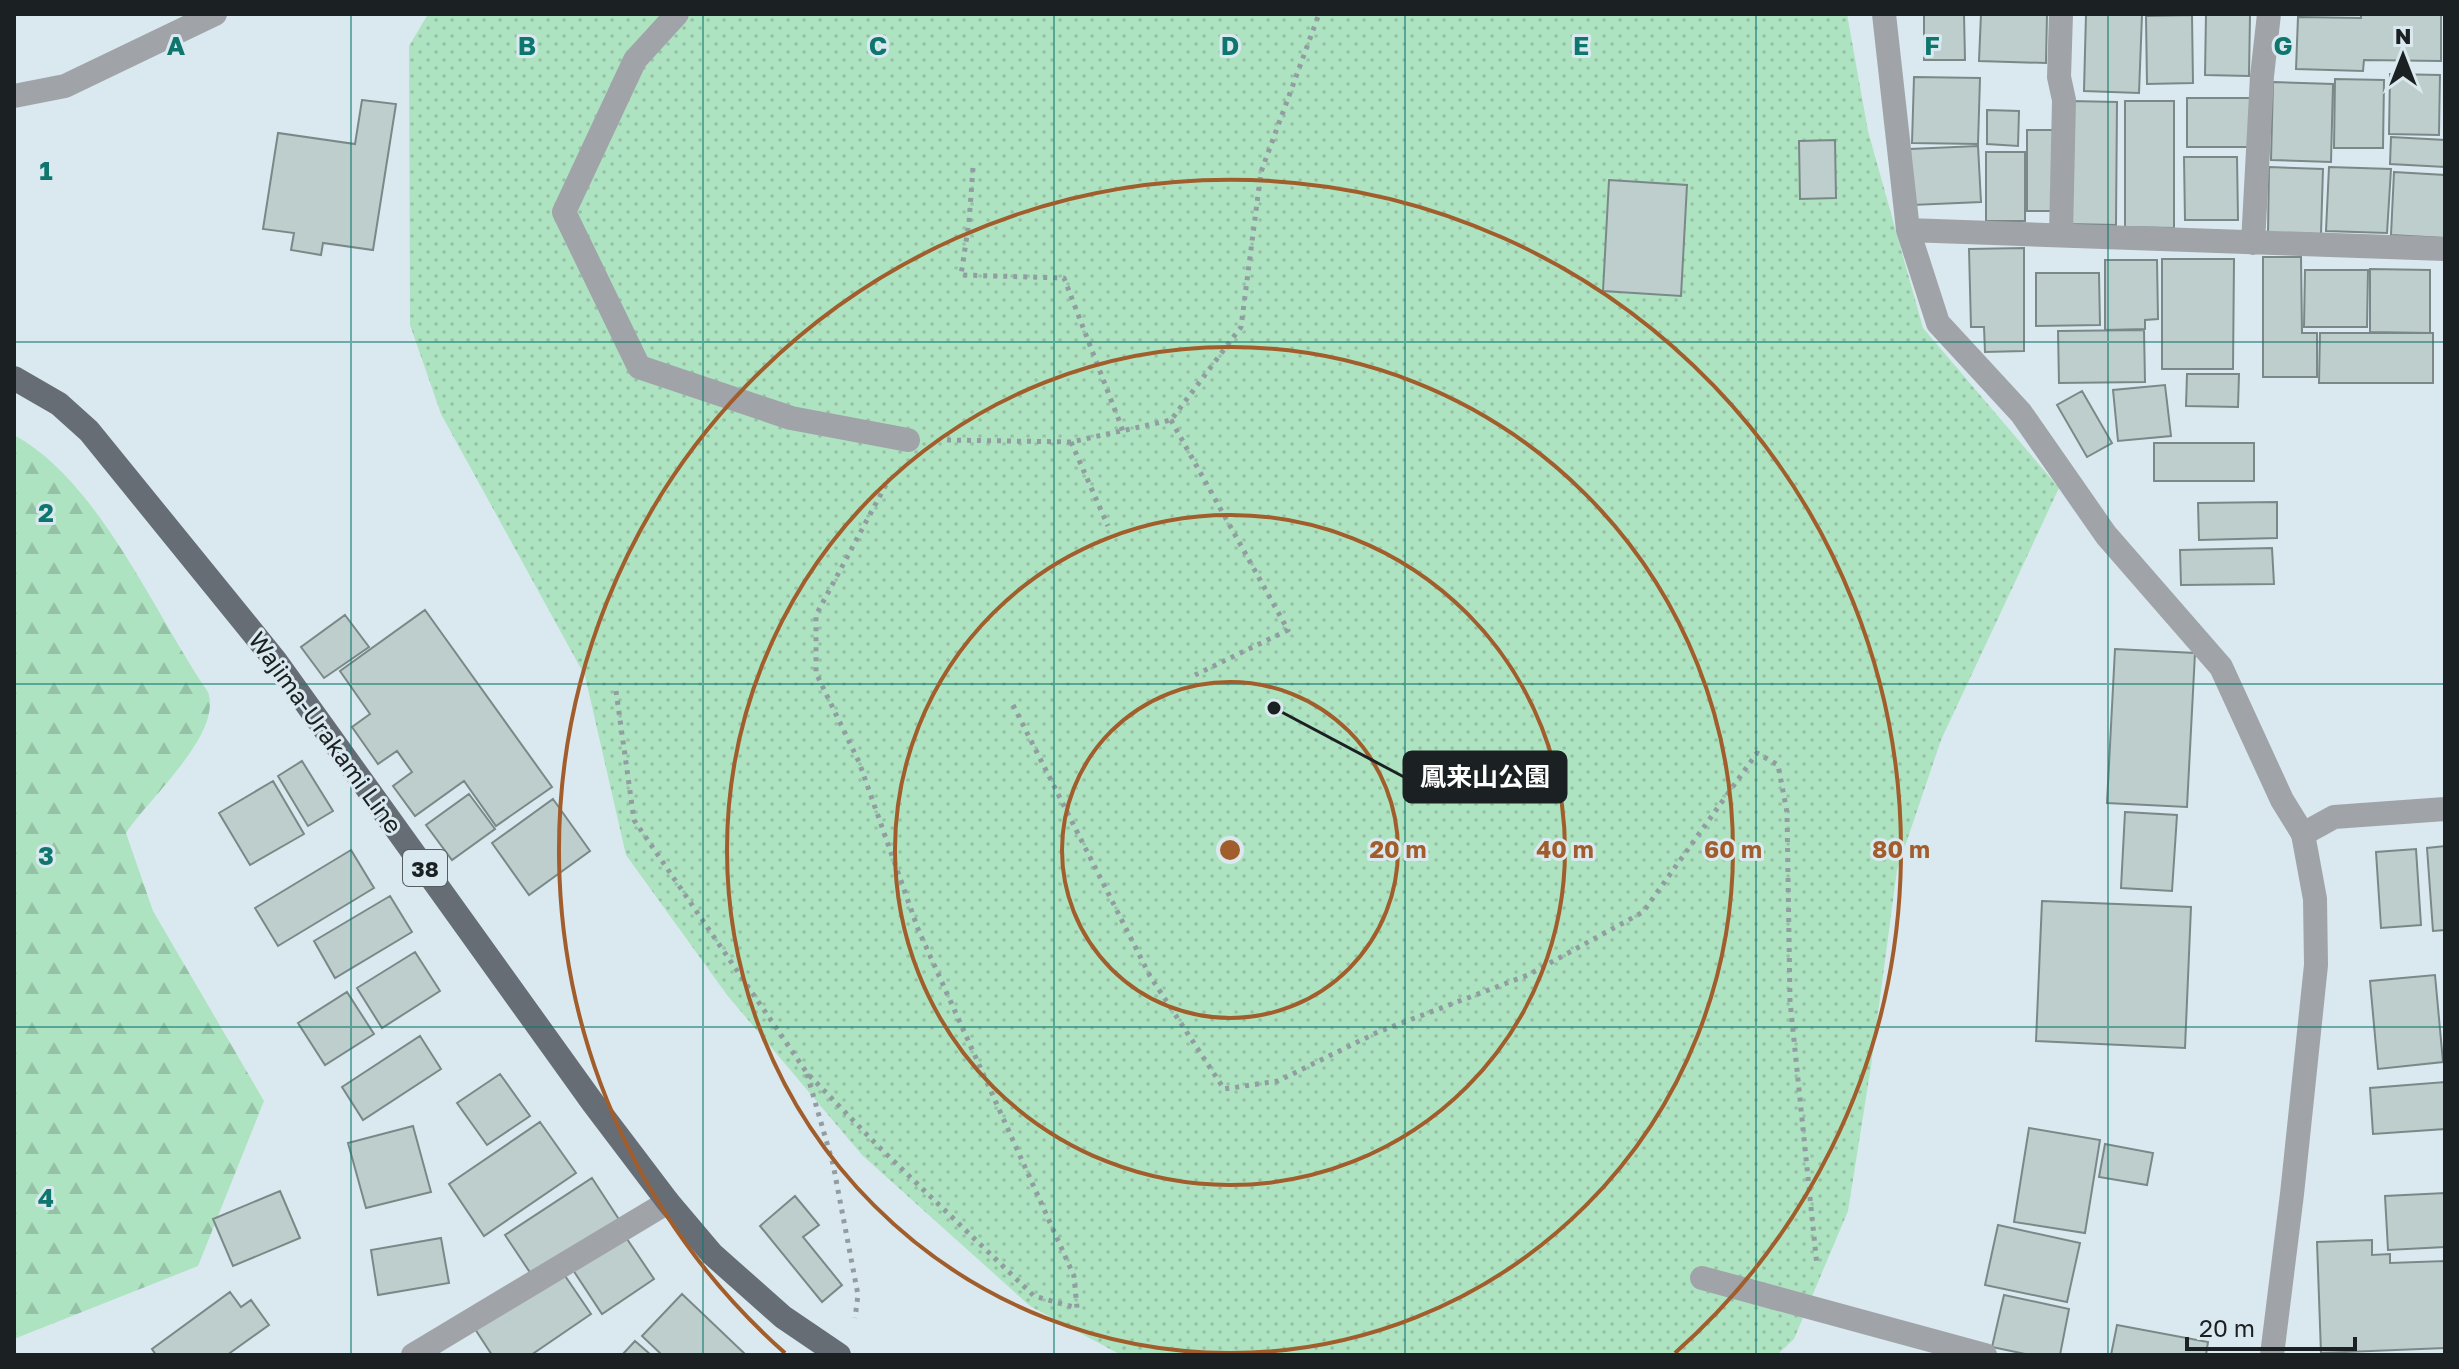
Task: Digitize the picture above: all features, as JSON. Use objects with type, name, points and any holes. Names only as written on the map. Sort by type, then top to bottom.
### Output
[{"type":"main road","name":"Wajima-Urakami Line","points":[[14,378],[59,404],[89,431],[265,647],[593,1103],[668,1202],[712,1254],[783,1317],[839,1355]]},
{"type":"street","points":[[14,96],[65,86],[215,14]]},
{"type":"street","points":[[677,14],[635,60],[564,212],[639,367],[791,418],[908,440]]},
{"type":"street","points":[[1884,14],[1908,230],[1938,323],[2021,413],[2106,535],[2221,667],[2282,800],[2303,834],[2315,899],[2316,965],[2272,1355]]},
{"type":"street","points":[[2061,14],[2059,77],[2064,100],[2061,235]]},
{"type":"street","points":[[2253,243],[2262,76],[2269,14]]},
{"type":"street","points":[[1908,230],[2445,249]]},
{"type":"street","points":[[2303,834],[2334,817],[2445,809]]},
{"type":"street","points":[[413,1355],[668,1202]]},
{"type":"street","points":[[1702,1278],[1985,1355]]},
{"type":"path","points":[[616,691],[634,820],[807,1073],[1034,1296],[1077,1308],[1074,1276],[918,929],[859,762],[816,673],[816,615],[908,440],[1071,442],[1171,420],[1241,327],[1261,172],[1319,14]]},
{"type":"path","points":[[973,168],[961,275],[1064,278],[1123,431]]},
{"type":"path","points":[[1171,420],[1288,630],[1195,675]]},
{"type":"path","points":[[1071,442],[1108,526]]},
{"type":"path","points":[[1013,705],[1150,976],[1224,1089],[1278,1081],[1378,1032],[1528,975],[1643,912],[1757,753],[1778,765],[1787,812],[1790,1001],[1822,1311]]},
{"type":"path","points":[[807,1073],[833,1164],[858,1295],[854,1325]]},
{"type":"green space","points":[[428,14],[1847,14],[1868,131],[1923,328],[2059,488],[1941,740],[1897,870],[1848,1211],[1794,1339],[1777,1355],[1121,1355],[1030,1306],[862,1155],[727,995],[626,855],[585,676],[441,414],[410,325],[409,46]]},
{"type":"green space","points":[[14,435],[45,456],[73,483],[98,516],[123,551],[208,692],[210,709],[205,727],[194,746],[126,833],[153,911],[264,1101],[198,1266],[14,1339]]},
{"type":"building","points":[[1924,14],[1964,14],[1965,60],[1924,60]]},
{"type":"building","points":[[1981,14],[2047,14],[2046,63],[1979,61]]},
{"type":"building","points":[[2086,14],[2142,15],[2139,93],[2084,91]]},
{"type":"building","points":[[2206,14],[2250,15],[2249,76],[2205,75]]},
{"type":"building","points":[[2361,14],[2441,14],[2441,61],[2364,60],[2363,71],[2296,69],[2298,17],[2361,18]]},
{"type":"building","points":[[2192,15],[2193,83],[2147,84],[2146,16]]},
{"type":"building","points":[[2390,74],[2440,75],[2439,135],[2389,134]]},
{"type":"building","points":[[1914,77],[1980,78],[1978,144],[1912,143]]},
{"type":"building","points":[[2335,79],[2384,80],[2383,148],[2334,148]]},
{"type":"building","points":[[2273,82],[2333,84],[2331,162],[2271,160]]},
{"type":"building","points":[[2187,98],[2253,98],[2253,147],[2187,147]]},
{"type":"building","points":[[362,100],[396,104],[373,250],[323,243],[321,255],[291,250],[294,233],[263,229],[278,133],[355,144]]},
{"type":"building","points":[[2070,101],[2117,102],[2116,225],[2069,224]]},
{"type":"building","points":[[2125,101],[2174,101],[2174,228],[2125,227]]},
{"type":"building","points":[[1987,110],[2019,111],[2018,146],[1987,144]]},
{"type":"building","points":[[2027,130],[2058,130],[2058,211],[2027,211]]},
{"type":"building","points":[[2391,137],[2445,140],[2445,167],[2390,164]]},
{"type":"building","points":[[1835,140],[1836,198],[1800,199],[1799,141]]},
{"type":"building","points":[[1978,146],[1981,202],[1912,205],[1910,149]]},
{"type":"building","points":[[1986,152],[2025,152],[2025,221],[1986,221]]},
{"type":"building","points":[[2184,157],[2237,157],[2238,220],[2185,220]]},
{"type":"building","points":[[2269,167],[2323,169],[2321,234],[2268,233]]},
{"type":"building","points":[[2329,167],[2391,169],[2387,233],[2326,231]]},
{"type":"building","points":[[2394,172],[2445,175],[2445,238],[2391,235]]},
{"type":"building","points":[[1609,180],[1687,185],[1681,296],[1603,291]]},
{"type":"building","points":[[2024,248],[2024,351],[1985,352],[1984,327],[1971,327],[1969,249]]},
{"type":"building","points":[[2263,257],[2301,257],[2302,333],[2317,333],[2317,377],[2263,377]]},
{"type":"building","points":[[2162,259],[2234,259],[2233,369],[2162,369]]},
{"type":"building","points":[[2105,260],[2157,260],[2158,319],[2145,320],[2145,329],[2105,330]]},
{"type":"building","points":[[2370,269],[2430,270],[2430,333],[2370,332]]},
{"type":"building","points":[[2305,270],[2368,270],[2367,327],[2304,327]]},
{"type":"building","points":[[2036,273],[2099,273],[2100,325],[2036,326]]},
{"type":"building","points":[[2144,330],[2145,382],[2059,383],[2058,331]]},
{"type":"building","points":[[2320,333],[2433,333],[2433,383],[2319,383]]},
{"type":"building","points":[[2187,374],[2239,374],[2238,407],[2186,406]]},
{"type":"building","points":[[2165,385],[2171,436],[2118,441],[2113,390]]},
{"type":"building","points":[[2082,391],[2112,443],[2087,457],[2057,405]]},
{"type":"building","points":[[2154,443],[2254,443],[2254,481],[2154,481]]},
{"type":"building","points":[[2277,502],[2277,538],[2199,540],[2198,503]]},
{"type":"building","points":[[2272,548],[2274,584],[2181,585],[2180,550]]},
{"type":"building","points":[[425,610],[552,787],[496,826],[464,781],[415,816],[393,786],[412,772],[397,751],[378,764],[352,727],[370,714],[340,671]]},
{"type":"building","points":[[345,615],[369,647],[324,678],[301,647]]},
{"type":"building","points":[[2115,649],[2195,653],[2187,807],[2107,803]]},
{"type":"building","points":[[302,761],[333,811],[308,826],[278,776]]},
{"type":"building","points":[[273,781],[304,834],[250,865],[219,813]]},
{"type":"building","points":[[469,794],[495,829],[452,860],[426,825]]},
{"type":"building","points":[[553,799],[590,851],[529,895],[492,843]]},
{"type":"building","points":[[2125,812],[2177,815],[2172,891],[2121,888]]},
{"type":"building","points":[[2445,846],[2445,930],[2433,931],[2427,848]]},
{"type":"building","points":[[2416,849],[2421,925],[2381,928],[2376,852]]},
{"type":"building","points":[[351,850],[374,888],[278,946],[255,908]]},
{"type":"building","points":[[390,896],[412,932],[335,978],[314,941]]},
{"type":"building","points":[[2042,901],[2191,907],[2185,1048],[2036,1041]]},
{"type":"building","points":[[415,952],[440,991],[382,1028],[357,988]]},
{"type":"building","points":[[2435,975],[2443,1062],[2378,1069],[2370,981]]},
{"type":"building","points":[[347,992],[374,1034],[325,1065],[298,1023]]},
{"type":"building","points":[[420,1036],[441,1069],[363,1120],[342,1087]]},
{"type":"building","points":[[500,1074],[530,1116],[487,1145],[457,1103]]},
{"type":"building","points":[[2445,1082],[2445,1129],[2373,1134],[2370,1088]]},
{"type":"building","points":[[540,1122],[576,1173],[484,1236],[449,1184]]},
{"type":"building","points":[[413,1126],[431,1192],[366,1208],[348,1143]]},
{"type":"building","points":[[2029,1128],[2100,1140],[2085,1233],[2014,1222]]},
{"type":"building","points":[[2105,1144],[2153,1153],[2147,1185],[2099,1177]]},
{"type":"building","points":[[592,1178],[620,1221],[533,1277],[505,1235]]},
{"type":"building","points":[[280,1191],[300,1238],[233,1266],[213,1219]]},
{"type":"building","points":[[2445,1193],[2445,1247],[2388,1250],[2385,1196]]},
{"type":"building","points":[[795,1196],[819,1225],[803,1237],[842,1285],[822,1302],[760,1226]]},
{"type":"building","points":[[1998,1225],[2080,1243],[2067,1302],[1985,1285]]},
{"type":"building","points":[[625,1236],[654,1279],[602,1314],[573,1270]]},
{"type":"building","points":[[441,1238],[449,1283],[378,1295],[371,1250]]},
{"type":"building","points":[[2372,1240],[2372,1255],[2390,1254],[2390,1263],[2445,1261],[2445,1348],[2321,1353],[2317,1242]]},
{"type":"building","points":[[561,1270],[591,1314],[531,1355],[492,1355],[475,1329]]},
{"type":"building","points":[[230,1292],[241,1307],[251,1300],[269,1325],[227,1355],[156,1355],[152,1349]]},
{"type":"building","points":[[682,1294],[746,1355],[662,1355],[642,1336]]},
{"type":"building","points":[[2004,1295],[2069,1309],[2060,1355],[2030,1355],[1992,1347]]},
{"type":"building","points":[[2117,1325],[2208,1342],[2206,1355],[2111,1355]]},
{"type":"building","points":[[635,1341],[651,1355],[622,1355]]},
{"type":"place","name":"鳳来山公園","points":[[1274,708]]}]
